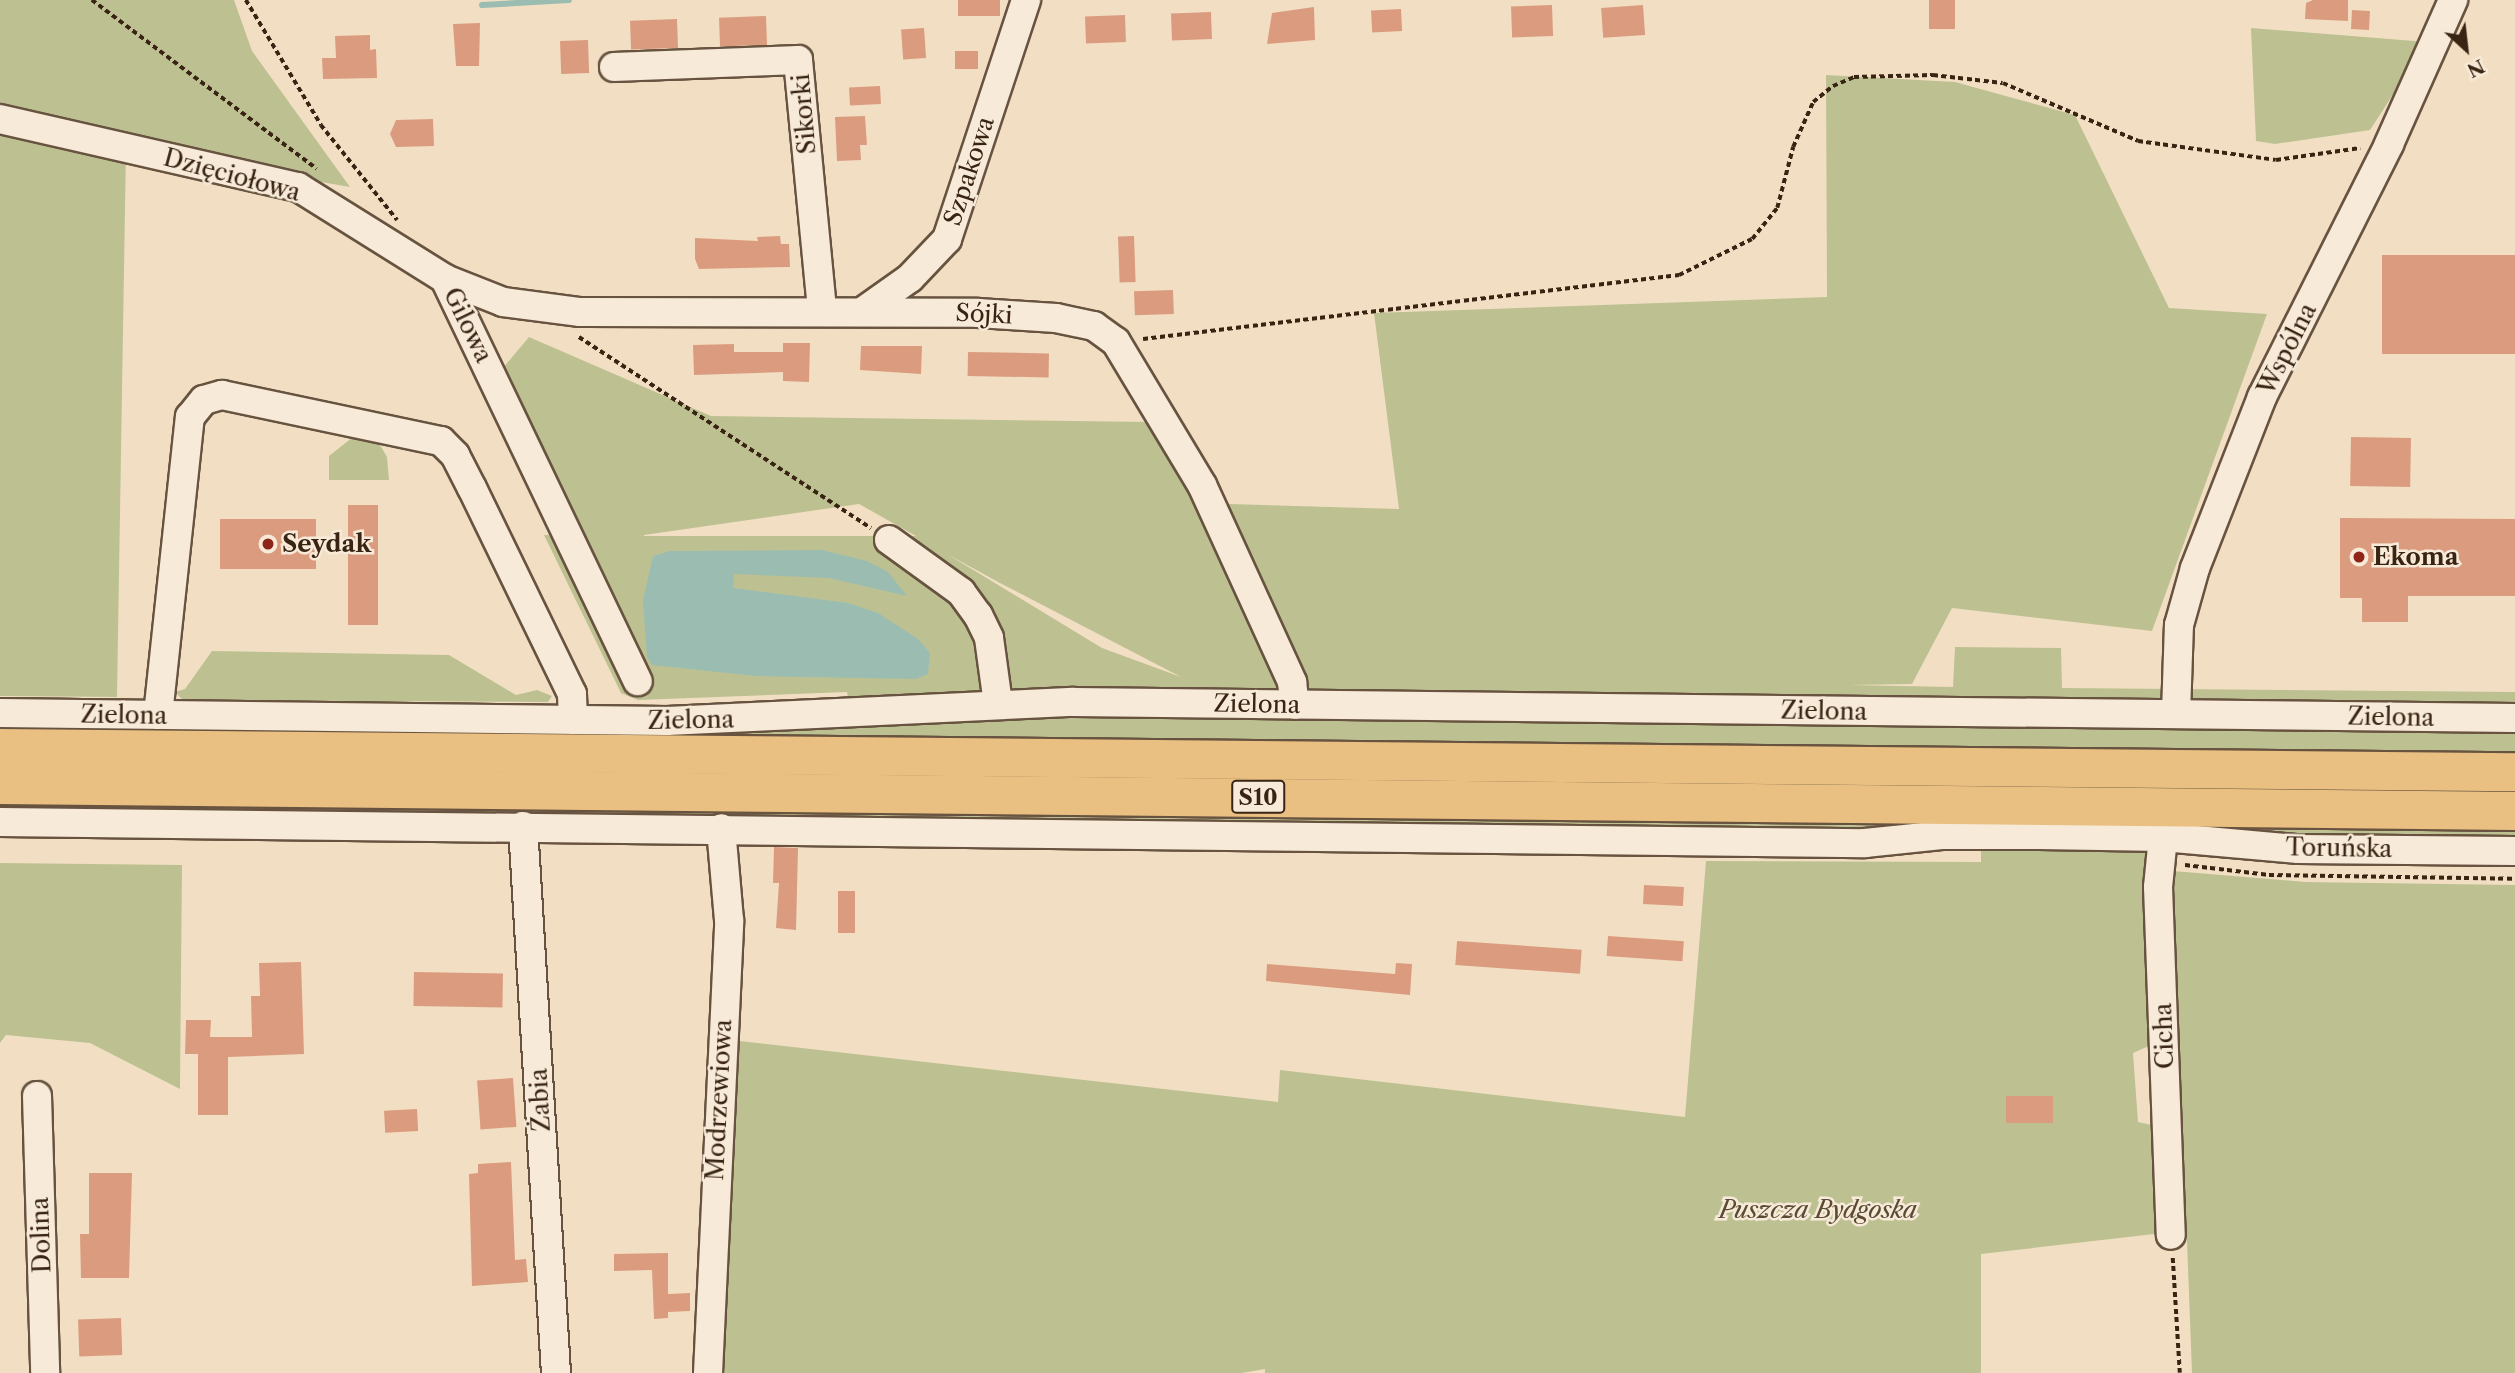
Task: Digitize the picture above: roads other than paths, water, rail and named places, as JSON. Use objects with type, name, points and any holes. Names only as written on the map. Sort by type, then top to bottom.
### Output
[{"type":"highway","name":"S10","points":[[0,748],[2515,772]]},
{"type":"highway","name":"S10","points":[[0,785],[2515,810]]},
{"type":"street","name":"Szpakowa","points":[[865,310],[910,278],[947,239],[1026,0]]},
{"type":"street","name":"Wspólna","points":[[2176,714],[2179,625],[2195,568],[2262,397],[2389,144],[2453,0]]},
{"type":"street","name":"Sikorki","points":[[614,67],[798,60],[822,311]]},
{"type":"street","name":"Dzięciołowa","points":[[0,119],[298,187],[445,279]]},
{"type":"street","name":"Sójki","points":[[445,279],[503,302],[580,312],[865,310],[1056,318],[1094,326],[1116,342],[1202,485],[1292,682],[1295,705]]},
{"type":"street","name":"Gilowa","points":[[445,279],[638,681]]},
{"type":"street","points":[[158,715],[190,417],[204,400],[222,395],[441,441],[455,456],[472,488],[572,694],[573,720]]},
{"type":"street","points":[[889,540],[961,592],[978,615],[989,638],[998,704]]},
{"type":"street","name":"Zielona","points":[[0,713],[573,720],[775,718],[998,704],[2515,718]]},
{"type":"street","points":[[0,822],[722,828],[1866,843],[1942,835],[2162,837]]},
{"type":"street","name":"Żabia","points":[[523,826],[556,1373]]},
{"type":"street","name":"Modrzewiowa","points":[[708,1373],[729,920],[722,828]]},
{"type":"street","name":"Toruńska","points":[[2162,837],[2298,849],[2515,851]]},
{"type":"street","name":"Cicha","points":[[2162,837],[2158,887],[2171,1234]]},
{"type":"street","name":"Dolina","points":[[37,1096],[45,1373]]},
{"type":"water","points":[[822,550],[867,561],[888,572],[907,596],[829,578],[734,574],[733,588],[848,603],[878,613],[918,639],[930,653],[928,674],[916,679],[755,676],[652,665],[647,657],[643,600],[653,556],[670,551]]},
{"type":"waterway","points":[[482,5],[569,0]]},
{"type":"place","name":"Seydak","points":[[268,544]]},
{"type":"place","name":"Ekoma","points":[[2359,557]]},
{"type":"park label","name":"Puszcza Bydgoska","points":[[1818,1210]]}]
